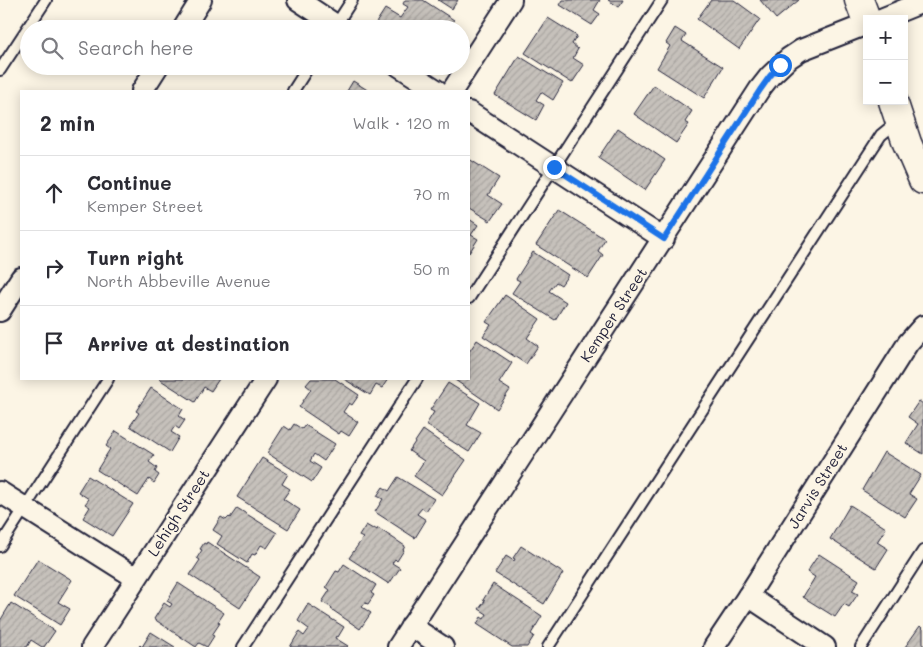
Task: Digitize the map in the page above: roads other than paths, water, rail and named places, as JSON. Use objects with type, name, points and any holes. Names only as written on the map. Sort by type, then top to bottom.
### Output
[{"type":"main road","points":[[859,0],[864,15]]},
{"type":"main road","points":[[896,111],[923,180]]},
{"type":"street","points":[[189,20],[201,0]]},
{"type":"street","points":[[298,0],[327,20]]},
{"type":"street","points":[[470,63],[511,0]]},
{"type":"street","points":[[891,15],[923,2]]},
{"type":"street","name":"Kemper Street","points":[[398,647],[770,76],[789,58],[801,50],[863,25]]},
{"type":"street","points":[[143,90],[152,75]]},
{"type":"street","points":[[413,75],[436,90]]},
{"type":"street","points":[[453,90],[462,75]]},
{"type":"street","points":[[470,113],[664,239]]},
{"type":"street","points":[[0,311],[20,280]]},
{"type":"street","name":"Jarvis Street","points":[[714,647],[908,343],[923,326]]},
{"type":"street","name":"Lehigh Street","points":[[92,647],[265,380]]},
{"type":"street","points":[[0,492],[136,578]]},
{"type":"street","points":[[748,596],[825,647]]},
{"type":"street","points":[[412,626],[443,647]]},
{"type":"lane","points":[[33,20],[46,0]]},
{"type":"lane","points":[[341,20],[352,0]]},
{"type":"lane","points":[[470,296],[662,0]]},
{"type":"lane","points":[[0,70],[20,40]]},
{"type":"lane","points":[[294,90],[303,75]]},
{"type":"lane","points":[[548,647],[896,111]]},
{"type":"lane","points":[[0,546],[107,380]]},
{"type":"lane","points":[[243,647],[416,380]]},
{"type":"lane","points":[[861,647],[923,551]]}]
